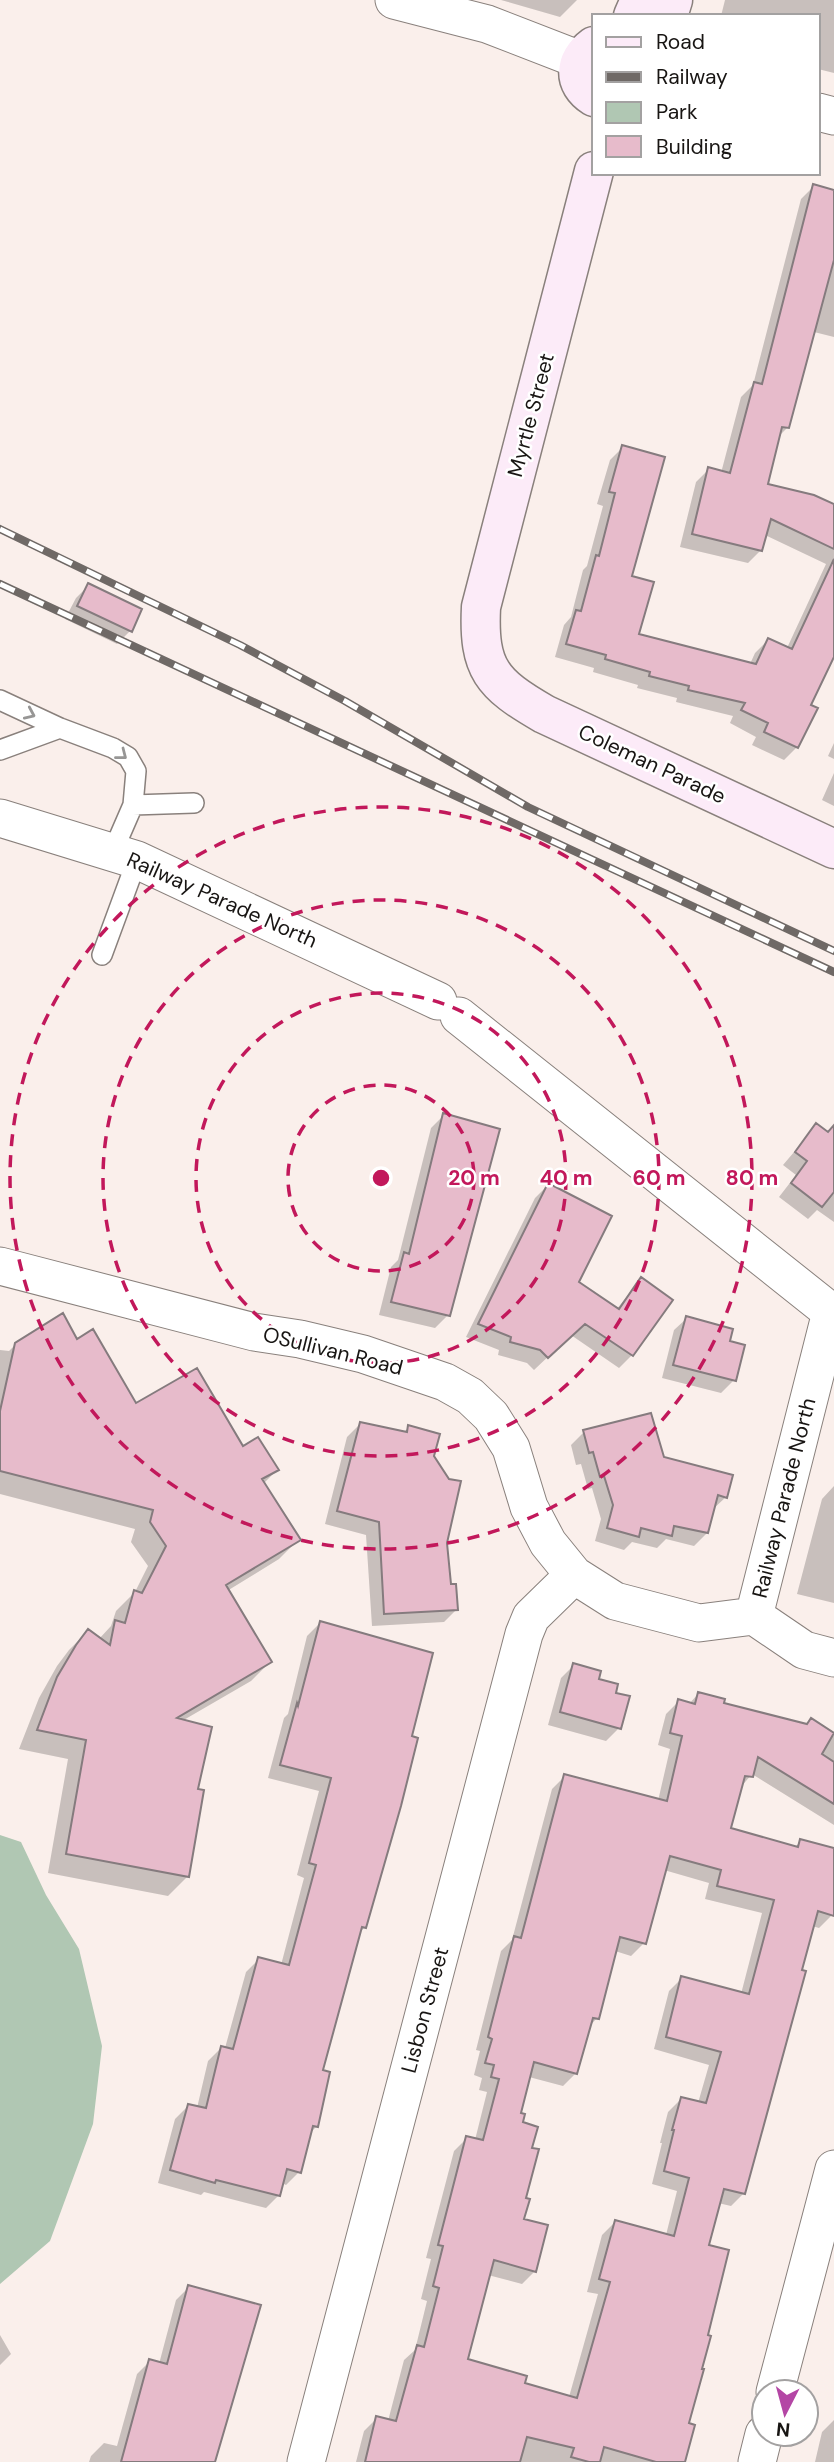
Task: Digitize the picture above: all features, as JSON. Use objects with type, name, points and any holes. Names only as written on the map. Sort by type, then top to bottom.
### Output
[{"type":"street","points":[[394,0],[587,53],[577,73],[580,84],[592,95]]},
{"type":"street","name":"Myrtle Street","points":[[484,660],[480,636],[481,607],[593,175]]},
{"type":"street","name":"Coleman Parade","points":[[484,660],[496,680],[514,697],[544,714],[834,849]]},
{"type":"street","name":"Railway Parade North","points":[[0,818],[125,856],[448,1008],[831,1312],[754,1616]]},
{"type":"street","name":"OSullivan Road","points":[[0,1266],[254,1332],[300,1339],[363,1354],[445,1382],[470,1396],[491,1416],[512,1448],[530,1507],[548,1544],[574,1575],[615,1601],[699,1623],[754,1616]]},
{"type":"street","name":"Lisbon Street","points":[[306,2462],[524,1634],[531,1617],[574,1575]]},
{"type":"street","points":[[754,1616],[804,1650],[834,1658]]},
{"type":"street","points":[[779,2378],[834,2169]]},
{"type":"lane","points":[[0,701],[113,748],[128,757],[136,771],[125,856],[102,955]]},
{"type":"lane","points":[[0,750],[60,728]]},
{"type":"lane","points":[[133,804],[194,803]]},
{"type":"green space","points":[[0,1835],[21,1842],[46,1895],[79,1949],[102,2046],[93,2124],[50,2241],[0,2284]]},
{"type":"building","points":[[813,184],[834,190],[834,260],[789,428],[782,427],[768,484],[814,495],[834,504],[834,549],[771,519],[762,551],[692,534],[708,467],[730,473],[754,382],[762,384]]},
{"type":"building","points":[[622,445],[665,457],[632,576],[654,582],[639,634],[756,664],[768,638],[792,649],[834,559],[834,657],[811,705],[818,708],[798,748],[764,732],[768,723],[741,710],[745,703],[688,690],[689,686],[649,676],[650,672],[605,659],[606,655],[566,644],[576,610],[581,611],[596,555],[599,556],[615,493],[609,492]]},
{"type":"building","points":[[88,583],[142,609],[132,632],[77,606]]},
{"type":"building","points":[[443,1113],[500,1129],[450,1316],[391,1302],[404,1252],[409,1254]]},
{"type":"building","points":[[816,1123],[828,1132],[834,1125],[834,1192],[822,1207],[791,1183],[807,1161],[795,1152]]},
{"type":"building","points":[[548,1183],[612,1216],[579,1282],[619,1309],[641,1277],[673,1300],[633,1356],[585,1324],[548,1358],[540,1350],[510,1342],[511,1337],[478,1324]]},
{"type":"building","points":[[63,1313],[77,1339],[93,1329],[136,1403],[197,1368],[243,1446],[258,1437],[279,1470],[262,1479],[301,1540],[226,1585],[272,1662],[177,1718],[212,1727],[198,1789],[204,1790],[189,1877],[66,1854],[86,1740],[37,1730],[57,1677],[76,1645],[88,1629],[110,1645],[115,1620],[125,1623],[134,1590],[142,1593],[166,1546],[150,1522],[153,1510],[0,1471],[0,1411],[15,1343]]},
{"type":"building","points":[[686,1316],[733,1329],[730,1341],[745,1345],[736,1381],[673,1365]]},
{"type":"building","points":[[651,1413],[664,1457],[733,1475],[727,1498],[718,1495],[708,1533],[674,1526],[672,1536],[641,1528],[639,1537],[607,1528],[613,1505],[604,1476],[600,1477],[593,1452],[589,1453],[583,1430]]},
{"type":"building","points":[[360,1422],[407,1432],[408,1425],[440,1434],[434,1456],[449,1479],[461,1481],[447,1543],[451,1584],[456,1584],[458,1610],[384,1614],[379,1522],[337,1511]]},
{"type":"building","points":[[320,1621],[433,1653],[412,1736],[418,1738],[401,1806],[366,1928],[362,1927],[323,2070],[330,2072],[318,2127],[313,2126],[301,2173],[287,2169],[280,2196],[216,2180],[215,2183],[170,2170],[188,2104],[206,2108],[221,2046],[233,2049],[258,1957],[289,1965],[316,1865],[309,1863],[331,1778],[280,1765]]},
{"type":"building","points":[[573,1663],[601,1671],[599,1679],[618,1684],[616,1693],[630,1696],[621,1729],[560,1712]]},
{"type":"building","points":[[698,1692],[725,1699],[724,1703],[807,1724],[811,1718],[834,1733],[822,1754],[834,1762],[834,1804],[758,1757],[753,1777],[745,1776],[731,1828],[798,1847],[800,1839],[834,1848],[834,1916],[818,1911],[802,1970],[806,1971],[745,2194],[724,2189],[709,2245],[729,2250],[708,2335],[711,2336],[704,2369],[689,2423],[695,2425],[685,2462],[656,2462],[604,2447],[600,2462],[589,2462],[571,2457],[574,2448],[527,2437],[520,2462],[365,2462],[376,2416],[396,2421],[417,2345],[424,2347],[439,2288],[433,2286],[443,2246],[438,2245],[466,2136],[483,2140],[499,2079],[491,2077],[494,2065],[485,2063],[492,2039],[488,2037],[514,1936],[521,1938],[564,1774],[667,1801],[682,1736],[670,1733],[678,1699],[695,1704]],"holes":[[[670,1856],[721,1870],[717,1886],[774,1900],[749,1994],[681,1976],[666,2037],[721,2052],[706,2103],[681,2097],[672,2130],[664,2171],[689,2178],[674,2236],[615,2220],[599,2279],[610,2282],[577,2398],[525,2383],[527,2376],[468,2359],[494,2260],[536,2272],[548,2225],[524,2219],[530,2199],[526,2198],[539,2149],[532,2148],[538,2127],[523,2122],[525,2114],[521,2113],[534,2062],[577,2074],[593,2018],[599,2019],[620,1937],[646,1944]]]},
{"type":"building","points":[[188,2285],[261,2305],[215,2462],[121,2462],[149,2359],[167,2364]]},
{"type":"railway","points":[[0,529],[240,645],[345,701],[528,807],[834,951]]},
{"type":"railway","points":[[0,584],[834,972]]}]
